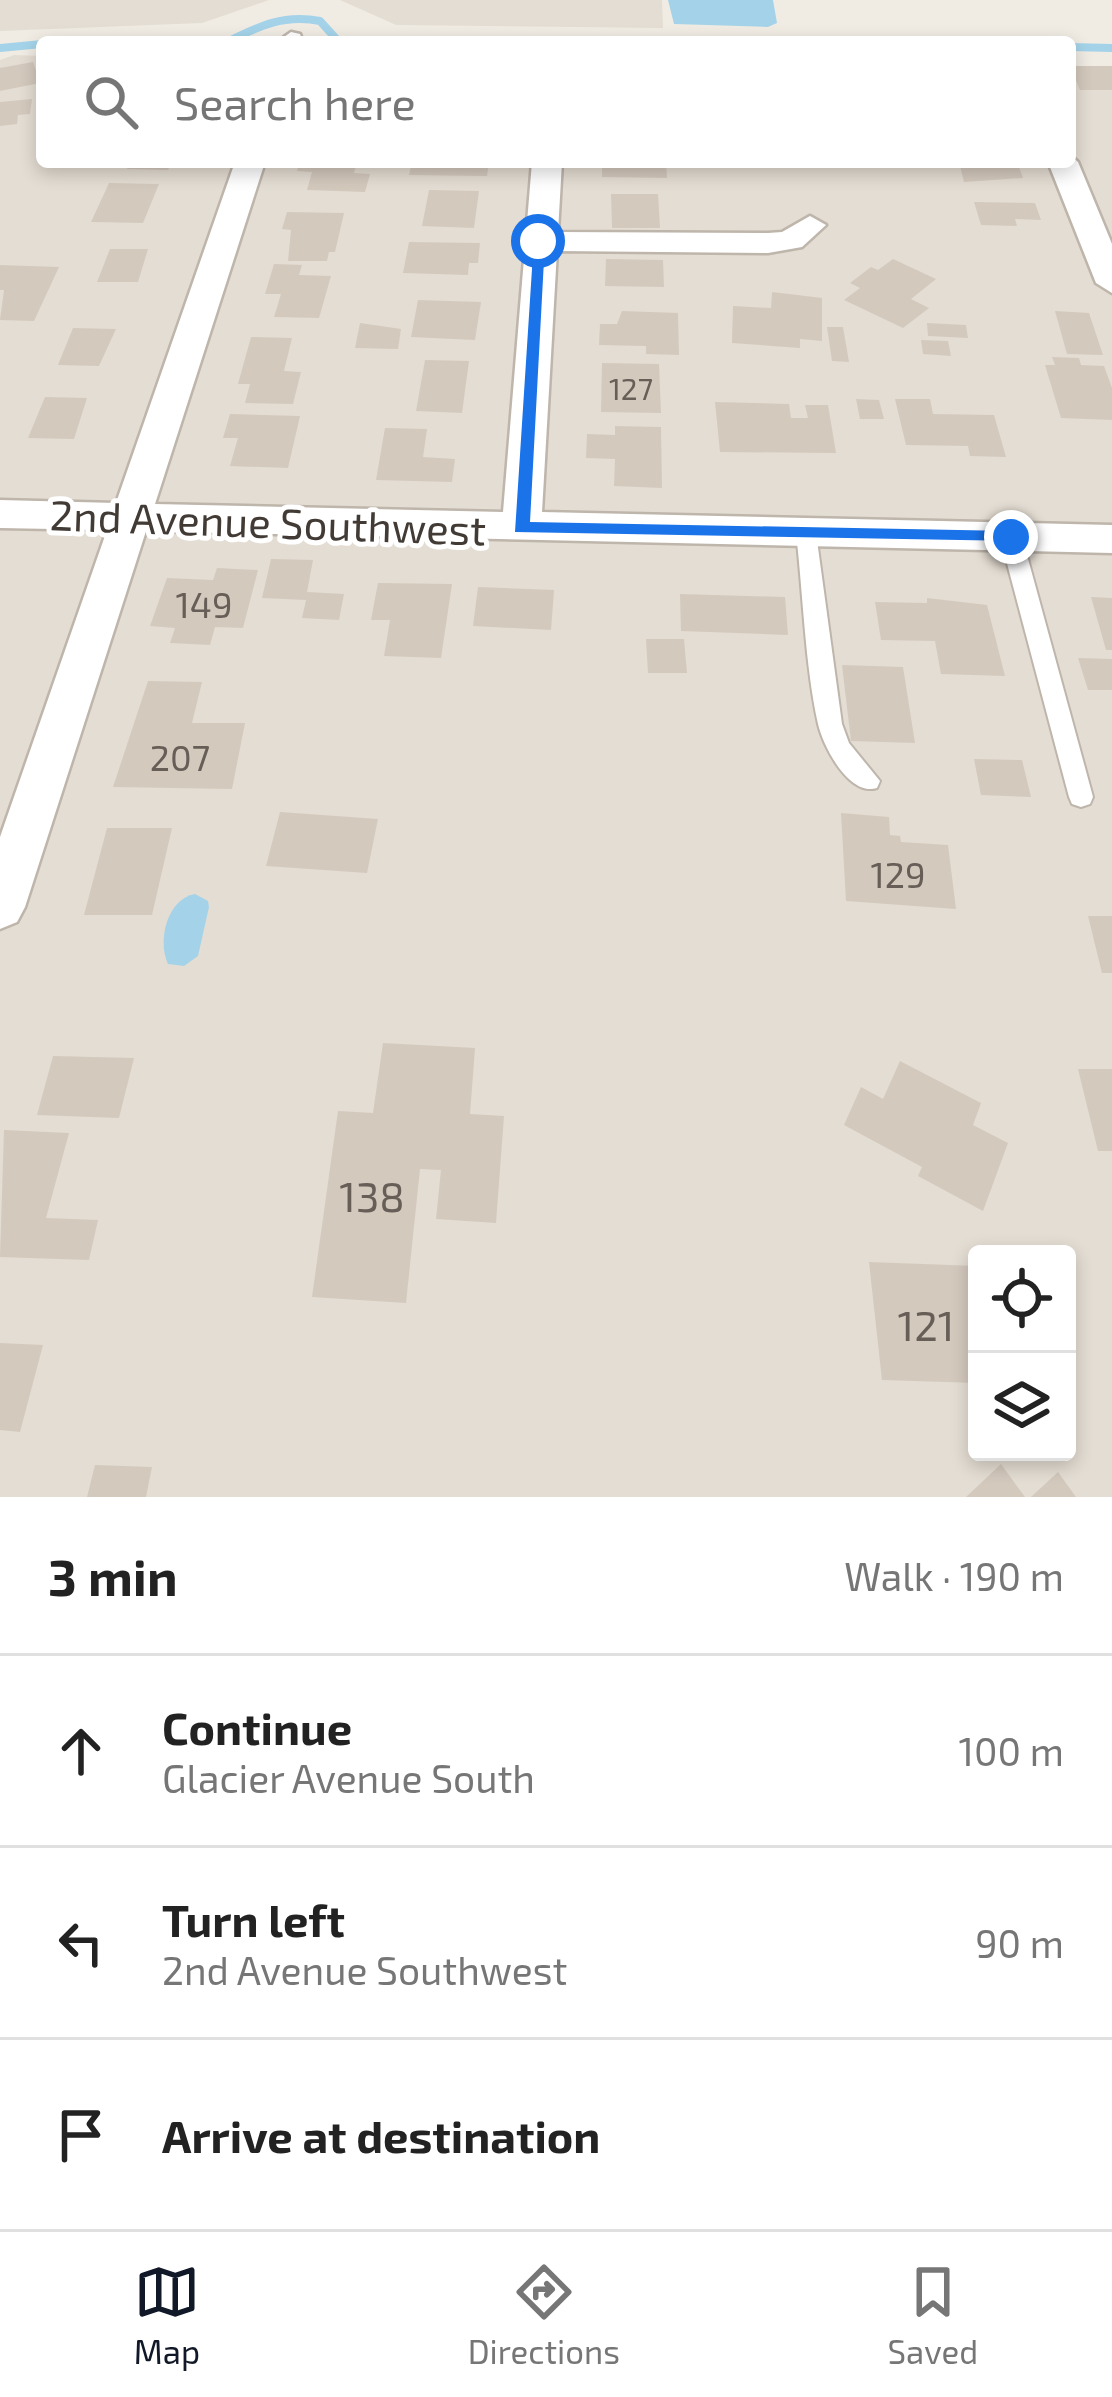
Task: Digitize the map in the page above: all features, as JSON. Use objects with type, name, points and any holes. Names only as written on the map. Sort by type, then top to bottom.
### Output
[{"type":"street","points":[[0,907],[248,168]]},
{"type":"street","points":[[521,528],[546,168]]},
{"type":"street","points":[[1065,168],[1112,283]]},
{"type":"street","points":[[538,241],[768,243],[790,240],[810,225]]},
{"type":"street","name":"2nd Avenue Southwest","points":[[0,514],[1112,538]]},
{"type":"lane","points":[[806,533],[830,724],[839,748],[868,781]]},
{"type":"lane","points":[[1011,537],[1081,796]]},
{"type":"shaded area","points":[[0,0],[269,0],[202,23],[0,31]]},
{"type":"shaded area","points":[[340,0],[662,0],[663,28],[396,25]]},
{"type":"shaded area","points":[[36,56],[36,168],[1076,168],[1076,72],[1112,72],[1112,1497],[0,1497],[0,60]]},
{"type":"water","points":[[668,0],[773,0],[777,23],[768,27],[674,24]]},
{"type":"water","points":[[195,894],[208,901],[209,907],[198,956],[184,966],[168,964],[167,922],[177,904]]},
{"type":"building","points":[[33,62],[36,84],[0,91],[0,68]]},
{"type":"building","points":[[1076,66],[1112,66],[1112,90],[1080,90]]},
{"type":"building","points":[[32,99],[30,114],[18,115],[17,124],[0,126],[0,102]]},
{"type":"building","points":[[355,168],[354,173],[370,174],[365,192],[307,190],[312,172],[297,171]]},
{"type":"building","points":[[411,168],[488,168],[487,176],[409,175]]},
{"type":"building","points":[[602,168],[666,168],[667,178],[602,177]]},
{"type":"building","points":[[960,168],[1019,168],[1023,178],[964,182]]},
{"type":"building","points":[[109,183],[159,184],[143,223],[91,222]]},
{"type":"building","points":[[429,190],[479,191],[474,228],[422,226]]},
{"type":"building","points":[[611,194],[658,194],[660,228],[612,228]]},
{"type":"building","points":[[974,202],[1035,203],[1041,220],[1015,219],[1017,226],[981,225]]},
{"type":"building","points":[[287,212],[344,213],[335,252],[329,252],[327,261],[288,261],[291,230],[282,229]]},
{"type":"building","points":[[409,242],[480,243],[478,263],[469,263],[468,275],[403,273]]},
{"type":"building","points":[[110,249],[148,249],[138,282],[97,282]]},
{"type":"building","points":[[606,259],[663,260],[664,287],[605,286]]},
{"type":"building","points":[[893,259],[936,279],[911,299],[929,308],[903,328],[844,300],[860,288],[850,283],[871,267],[878,270]]},
{"type":"building","points":[[274,264],[302,265],[299,275],[331,276],[319,318],[274,317],[281,294],[265,294]]},
{"type":"building","points":[[0,265],[59,267],[34,321],[0,320],[4,290],[0,290]]},
{"type":"building","points":[[772,292],[822,298],[822,341],[800,339],[800,348],[732,343],[733,306],[771,308]]},
{"type":"building","points":[[418,300],[481,302],[475,340],[411,337]]},
{"type":"building","points":[[622,311],[678,313],[679,355],[646,354],[646,346],[599,345],[600,324],[617,324]]},
{"type":"building","points":[[1055,311],[1089,313],[1103,355],[1067,354]]},
{"type":"building","points":[[360,323],[401,329],[398,349],[355,348]]},
{"type":"building","points":[[927,323],[966,325],[968,338],[928,336]]},
{"type":"building","points":[[827,327],[843,327],[849,362],[832,361]]},
{"type":"building","points":[[73,328],[116,329],[99,366],[58,365]]},
{"type":"building","points":[[251,337],[292,338],[284,371],[301,372],[293,404],[245,403],[250,384],[238,384]]},
{"type":"building","points":[[921,340],[948,341],[951,356],[923,354]]},
{"type":"building","points":[[1052,357],[1079,358],[1081,365],[1104,366],[1112,388],[1112,420],[1061,418],[1045,365],[1055,365]]},
{"type":"building","points":[[425,360],[469,361],[462,413],[416,411]]},
{"type":"building","points":[[602,363],[659,364],[661,413],[601,412]]},
{"type":"building","points":[[45,397],[87,398],[74,439],[28,438]]},
{"type":"building","points":[[856,399],[879,400],[884,419],[860,419]]},
{"type":"building","points":[[895,399],[930,399],[933,414],[994,415],[1006,457],[970,456],[968,446],[906,445]]},
{"type":"building","points":[[715,402],[789,404],[791,418],[808,418],[805,405],[828,405],[836,453],[720,452]]},
{"type":"building","points":[[230,414],[300,416],[288,468],[230,466],[238,438],[223,438]]},
{"type":"building","points":[[615,426],[661,427],[662,488],[614,486],[615,459],[586,458],[587,434],[615,435]]},
{"type":"building","points":[[385,428],[427,429],[423,457],[455,459],[452,482],[376,480]]},
{"type":"building","points":[[271,559],[313,560],[307,592],[344,594],[339,620],[302,618],[306,600],[262,598]]},
{"type":"building","points":[[217,568],[258,570],[243,628],[215,627],[210,645],[170,643],[175,628],[150,626],[167,578],[213,580]]},
{"type":"building","points":[[378,583],[452,584],[441,658],[384,656],[390,620],[371,620]]},
{"type":"building","points":[[478,587],[554,590],[551,630],[473,626]]},
{"type":"building","points":[[680,594],[785,597],[788,635],[681,631]]},
{"type":"building","points":[[1091,597],[1112,598],[1112,650],[1106,650]]},
{"type":"building","points":[[927,598],[987,605],[1005,676],[941,674],[935,641],[881,640],[875,602],[927,603]]},
{"type":"building","points":[[646,639],[684,639],[687,673],[648,673]]},
{"type":"building","points":[[1078,658],[1112,659],[1112,690],[1088,690]]},
{"type":"building","points":[[842,665],[903,667],[915,743],[851,741]]},
{"type":"building","points":[[148,681],[202,682],[192,723],[245,723],[232,789],[113,787]]},
{"type":"building","points":[[974,759],[1022,760],[1031,797],[981,795]]},
{"type":"building","points":[[280,812],[378,819],[367,873],[266,866]]},
{"type":"building","points":[[841,813],[889,817],[890,835],[900,836],[901,842],[948,845],[956,909],[846,901]]},
{"type":"building","points":[[107,828],[172,828],[152,915],[84,915]]},
{"type":"building","points":[[1088,916],[1112,916],[1112,973],[1102,973]]},
{"type":"building","points":[[383,1043],[475,1048],[470,1114],[504,1116],[496,1223],[436,1219],[441,1170],[420,1169],[406,1303],[312,1297],[338,1111],[373,1113]]},
{"type":"building","points":[[53,1056],[134,1058],[119,1118],[37,1115]]},
{"type":"building","points":[[900,1061],[981,1103],[973,1125],[1008,1143],[983,1211],[918,1176],[922,1167],[844,1125],[861,1087],[883,1099]]},
{"type":"building","points":[[1078,1069],[1112,1069],[1112,1151],[1098,1151]]},
{"type":"building","points":[[4,1130],[69,1133],[46,1218],[98,1220],[89,1260],[0,1257]]},
{"type":"building","points":[[869,1262],[968,1266],[968,1383],[882,1380]]},
{"type":"building","points":[[0,1343],[43,1345],[20,1432],[0,1430]]},
{"type":"building","points":[[1001,1464],[1025,1497],[966,1497]]},
{"type":"building","points":[[95,1465],[152,1467],[146,1497],[87,1497]]},
{"type":"building","points":[[1058,1472],[1076,1497],[1031,1497]]},
{"type":"waterway","points":[[240,36],[295,19],[320,21],[334,36]]},
{"type":"waterway","points":[[0,48],[36,45]]},
{"type":"waterway","points":[[1076,47],[1112,48]]},
{"type":"route","points":[[538,241],[521,528],[1011,537]]}]
